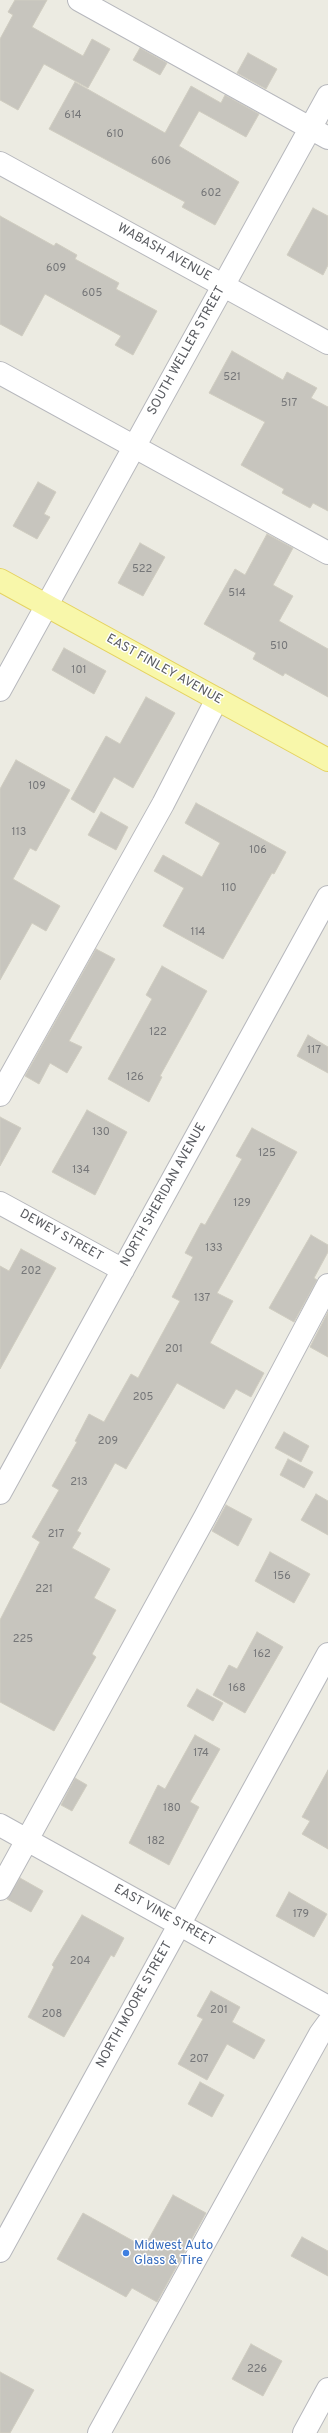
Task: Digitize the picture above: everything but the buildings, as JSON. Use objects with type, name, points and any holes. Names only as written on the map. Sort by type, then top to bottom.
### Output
[{"type":"main road","name":"EAST FINLEY AVENUE","points":[[0,580],[328,760]]},
{"type":"street","points":[[79,0],[319,133]]},
{"type":"street","name":"SOUTH WELLER STREET","points":[[0,690],[223,286],[319,133],[328,96]]},
{"type":"street","name":"WABASH AVENUE","points":[[0,163],[328,343]]},
{"type":"street","points":[[0,374],[328,553]]},
{"type":"street","points":[[0,1095],[163,804],[217,699]]},
{"type":"street","name":"NORTH SHERIDAN AVENUE","points":[[0,1493],[328,897]]},
{"type":"street","name":"DEWEY STREET","points":[[0,1203],[123,1270]]},
{"type":"street","points":[[0,1889],[205,1517],[328,1285]]},
{"type":"street","name":"NORTH MOORE STREET","points":[[0,2251],[328,1654]]},
{"type":"street","name":"EAST VINE STREET","points":[[0,1825],[328,2007]]},
{"type":"street","points":[[99,2433],[316,2040],[328,2023]]},
{"type":"street","points":[[304,2433],[328,2389]]},
{"type":"place","name":"Midwest Auto Glass & Tire","points":[[126,2253]]}]
